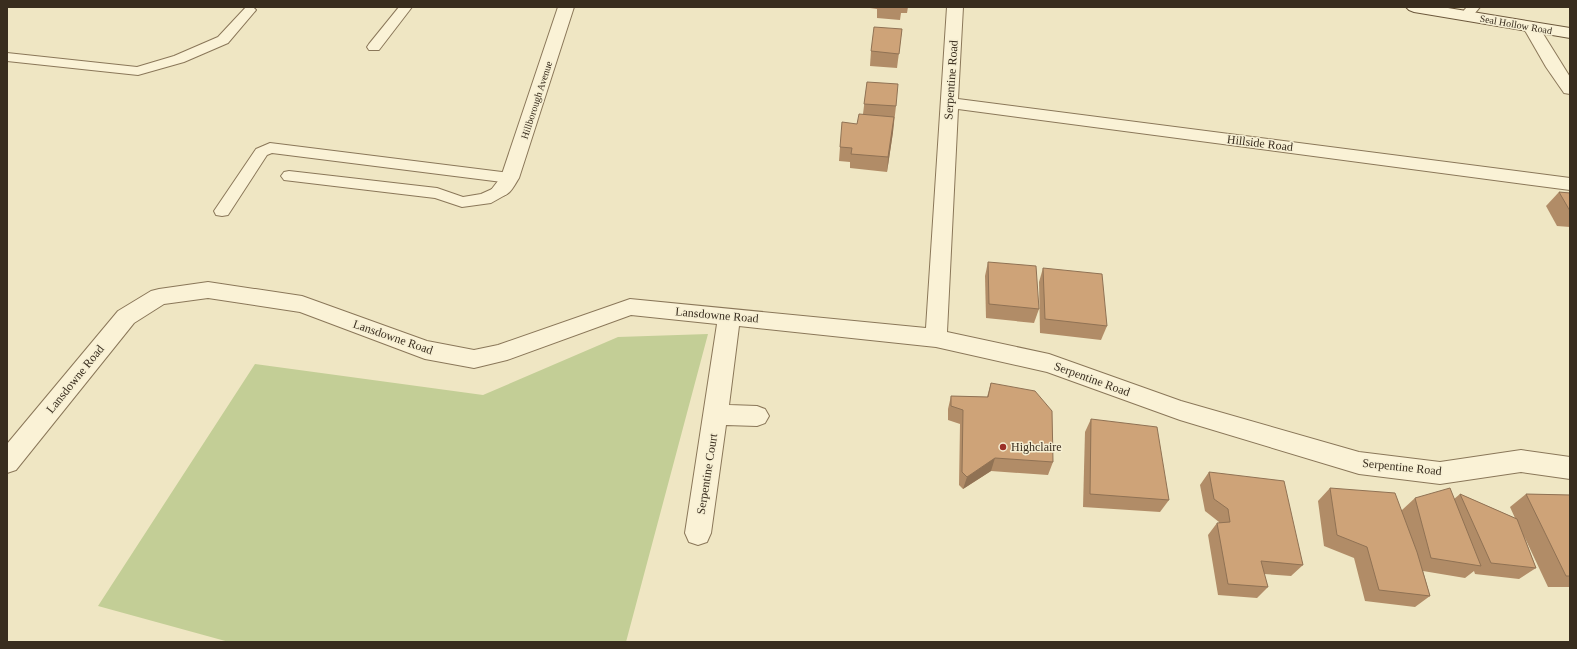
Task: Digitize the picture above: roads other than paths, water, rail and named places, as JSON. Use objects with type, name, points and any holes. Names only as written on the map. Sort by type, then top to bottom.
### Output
[{"type":"street","name":"Hillborough Avenue","points":[[505,184],[566,7]]},
{"type":"street","name":"Serpentine Road","points":[[955,7],[936,338],[1049,363],[1180,410],[1359,463],[1440,474],[1521,461],[1570,468]]},
{"type":"street","name":"Seal Hollow Road","points":[[1414,7],[1472,12],[1531,27],[1570,32]]},
{"type":"street","points":[[1531,27],[1554,67],[1570,88]]},
{"type":"street","name":"Hillside Road","points":[[949,103],[1570,184]]},
{"type":"street","name":"Lansdowne Road","points":[[8,458],[126,317],[159,297],[208,290],[302,304],[425,350],[474,359],[499,354],[630,307],[936,338]]},
{"type":"street","name":"Serpentine Court","points":[[698,532],[729,316]]},
{"type":"street","points":[[716,415],[757,416]]},
{"type":"lane","points":[[374,47],[406,7]]},
{"type":"lane","points":[[7,57],[138,70],[179,59],[223,40],[250,10]]},
{"type":"lane","points":[[222,211],[242,183],[260,152],[270,148],[505,184]]},
{"type":"lane","points":[[289,176],[437,193],[462,202],[485,199],[505,184]]},
{"type":"place","name":"Highclaire","points":[[1003,447]]}]
